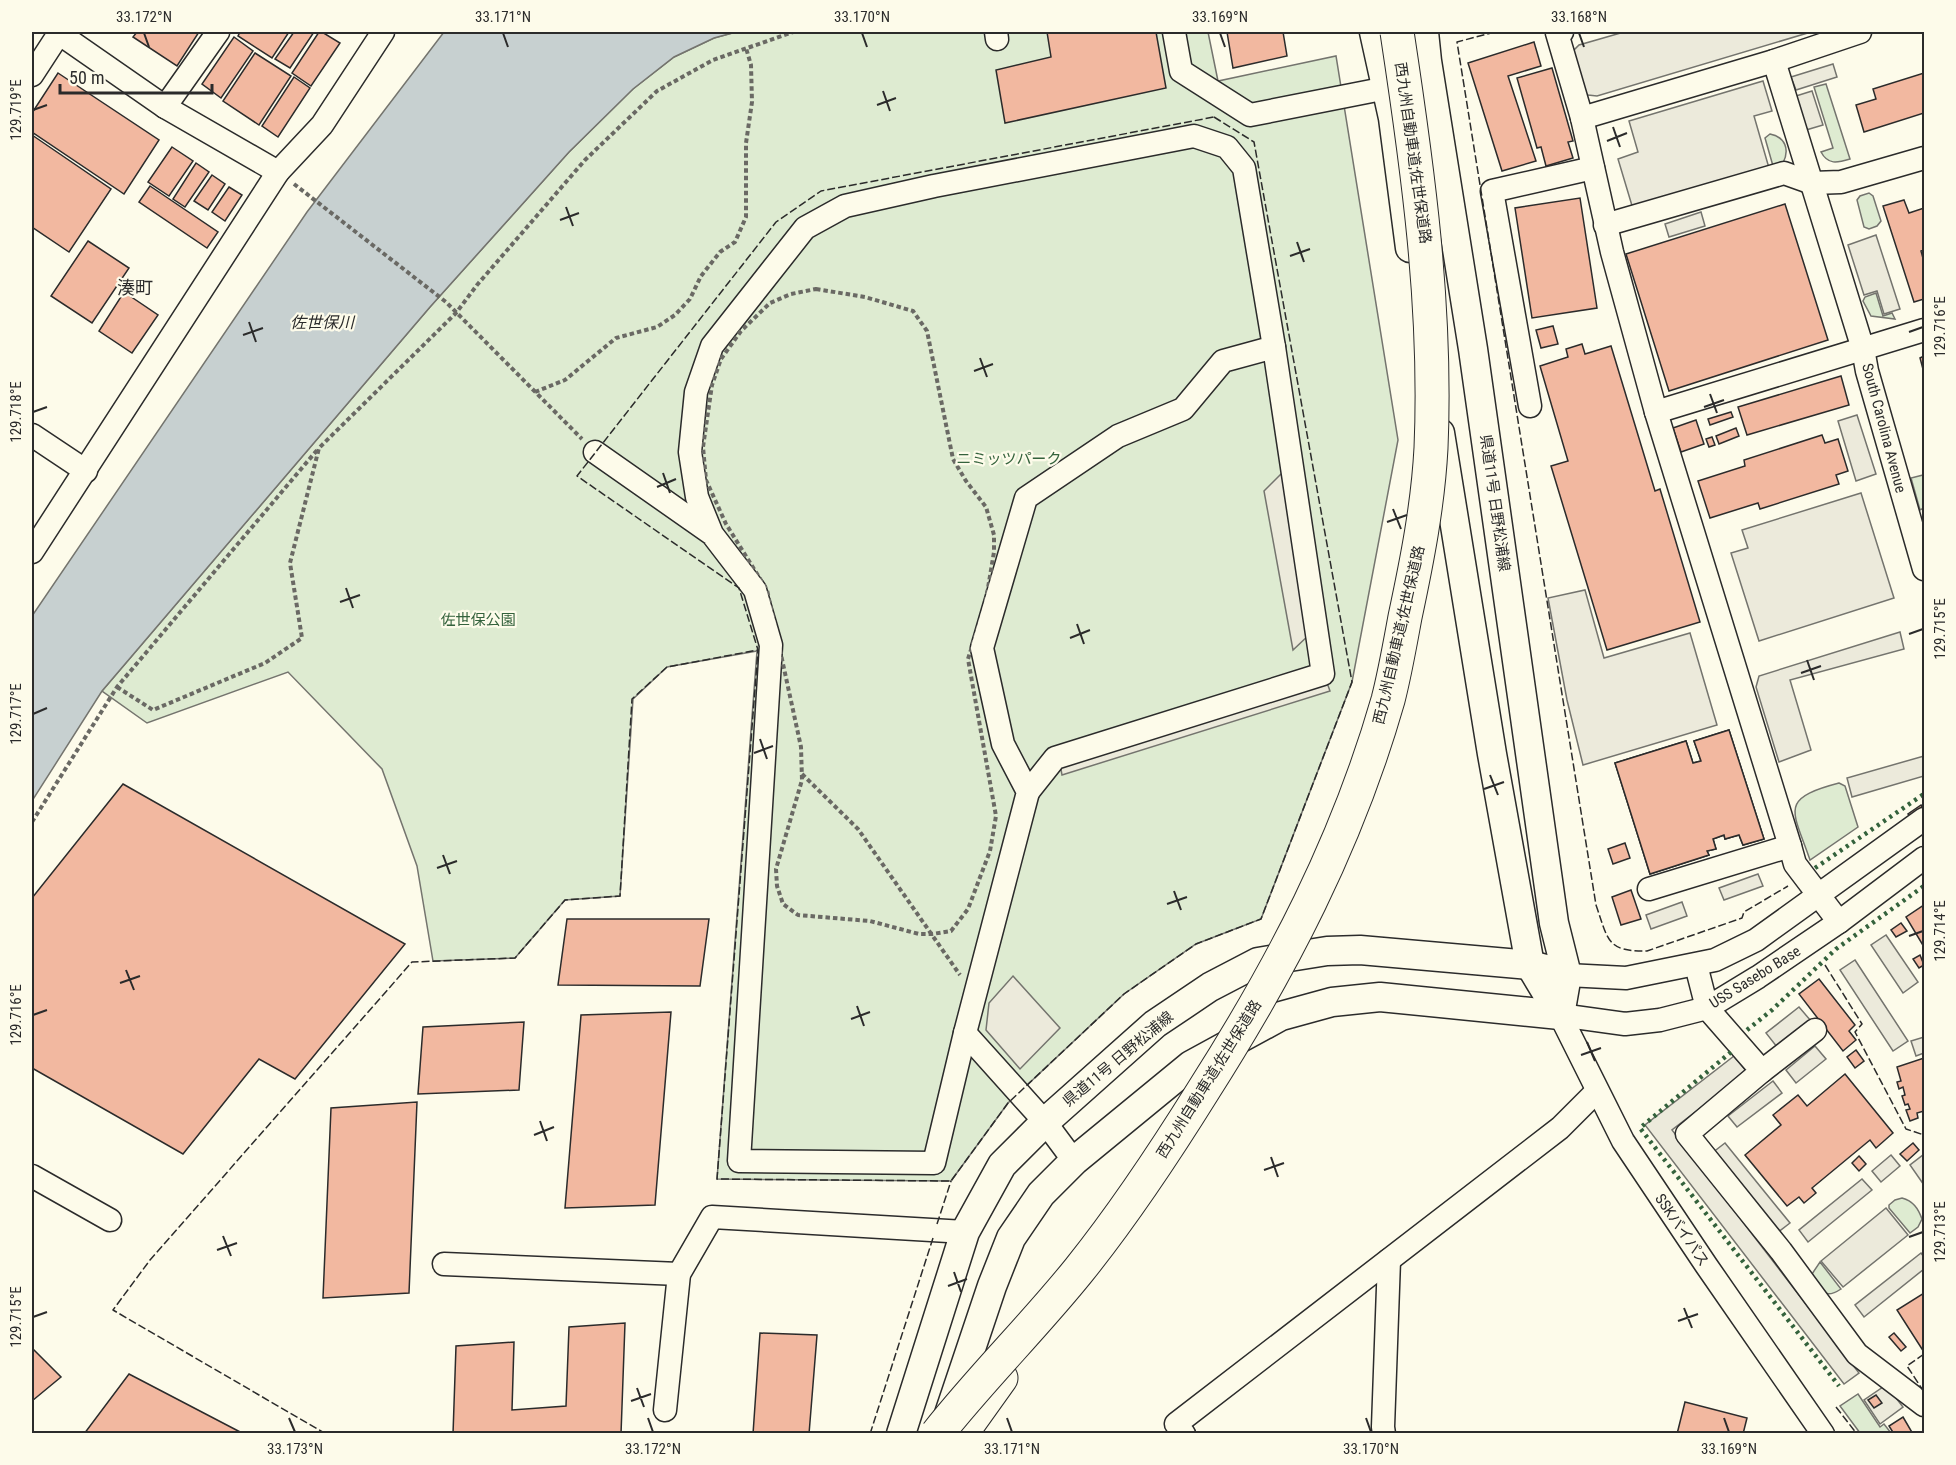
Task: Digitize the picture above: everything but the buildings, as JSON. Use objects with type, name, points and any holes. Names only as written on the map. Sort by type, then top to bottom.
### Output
[{"type":"highway","name":"西九州自動車道;佐世保道路","points":[[946,1429],[1080,1270],[1175,1136],[1267,987],[1317,890],[1356,797],[1388,698],[1419,553],[1431,451],[1432,356],[1427,259],[1417,160],[1396,32]]},
{"type":"main road","points":[[1374,32],[1387,88],[1447,479],[1490,742],[1530,965],[1560,1015]]},
{"type":"main road","name":"県道11号 日野松浦線","points":[[1424,32],[1426,61],[1473,349],[1552,912],[1567,975],[1560,1015]]},
{"type":"main road","name":"県道11号 日野松浦線","points":[[901,1434],[965,1232],[1002,1165],[1045,1122],[1155,1024],[1210,987],[1258,962],[1327,951],[1360,950],[1530,965],[1567,975]]},
{"type":"main road","points":[[946,1429],[992,1286],[1011,1238],[1041,1194],[1074,1161],[1191,1065],[1281,1016],[1332,1002],[1380,997],[1560,1015]]},
{"type":"street","points":[[32,75],[59,32],[165,107],[278,172]]},
{"type":"street","points":[[165,107],[218,32]]},
{"type":"street","points":[[32,552],[278,172],[322,124],[382,32]]},
{"type":"street","points":[[1174,32],[1181,71],[1250,115],[1387,88]]},
{"type":"street","points":[[1562,32],[1557,33],[1582,118],[1605,225],[1656,412],[1790,846],[1796,864],[1839,922]]},
{"type":"street","points":[[1582,118],[1774,61],[1860,32]]},
{"type":"street","points":[[1656,412],[1863,349],[1774,61]]},
{"type":"street","points":[[1194,136],[1227,147],[1244,168],[1274,347],[1323,674],[1055,758],[1028,792],[965,1033],[934,1164],[739,1161],[771,645],[755,590],[712,534],[697,497],[690,452],[696,392],[712,346],[805,228],[845,206],[934,186],[1194,136]]},
{"type":"street","points":[[1605,225],[1784,173],[1812,183],[1841,182],[1924,158]]},
{"type":"street","points":[[1530,406],[1492,191],[1593,168]]},
{"type":"street","name":"South Carolina Avenue","points":[[1924,330],[1863,349],[1867,371],[1924,569]]},
{"type":"street","points":[[1028,792],[1003,744],[982,648],[1026,498],[1118,436],[1183,409],[1222,362],[1274,347]]},
{"type":"street","points":[[32,435],[86,471]]},
{"type":"street","points":[[595,452],[712,534]]},
{"type":"street","name":"USS Sasebo Base","points":[[1567,975],[1626,978],[1715,960],[1756,940],[1924,819]]},
{"type":"street","points":[[1648,889],[1790,846]]},
{"type":"street","name":"USS Sasebo Base","points":[[1560,1015],[1625,1024],[1660,1020],[1707,1008],[1758,977],[1839,922],[1924,858]]},
{"type":"street","points":[[1696,965],[1707,1008],[1762,1071]]},
{"type":"street","name":"SSKバイパス","points":[[1560,1015],[1623,1141],[1823,1434]]},
{"type":"street","points":[[1815,1030],[1687,1134],[1780,1251],[1857,1354],[1924,1406]]},
{"type":"street","points":[[965,1033],[1045,1122],[1074,1161]]},
{"type":"street","points":[[1184,1434],[1176,1424],[1560,1128],[1597,1091]]},
{"type":"street","points":[[32,1176],[110,1220]]},
{"type":"street","points":[[665,1410],[679,1274],[712,1217],[965,1232]]},
{"type":"street","points":[[1384,1434],[1389,1260]]},
{"type":"street","points":[[444,1264],[679,1274]]},
{"type":"path","points":[[32,822],[117,687],[319,448],[456,313],[477,285],[585,160],[657,91],[714,60],[793,32]]},
{"type":"path","points":[[535,392],[565,381],[616,338],[657,327],[675,315],[690,298],[701,276],[720,252],[735,242],[746,217],[746,143],[752,102],[751,65],[746,48]]},
{"type":"path","points":[[310,197],[446,302],[595,452]]},
{"type":"path","points":[[816,289],[865,297],[913,311],[927,331],[953,459],[986,507],[994,535],[994,552],[985,606],[968,659],[996,816],[990,851],[968,909],[951,931],[919,934],[870,921],[798,915],[783,904],[777,886],[776,869],[802,780],[801,747],[767,590],[726,524],[706,480],[703,447],[712,386],[722,359],[741,331],[770,303],[790,294],[816,289]]},
{"type":"path","points":[[117,687],[153,710],[265,663],[302,638],[290,563],[319,448]]},
{"type":"path","points":[[802,774],[858,829],[960,976],[963,966]]},
{"type":"path","points":[[774,895],[777,886]]},
{"type":"green space","points":[[736,32],[1208,32],[1218,81],[1336,56],[1398,440],[1352,682],[1261,919],[1196,944],[1124,994],[1008,1103],[951,1181],[717,1179],[757,651],[667,667],[633,699],[620,896],[565,900],[515,958],[433,961],[417,866],[382,769],[288,672],[147,723],[102,691],[430,307],[569,152],[633,89],[674,57],[714,38]]},
{"type":"green space","points":[[1826,84],[1850,159],[1833,162],[1821,152],[1833,148],[1814,87]]},
{"type":"green space","points":[[1770,134],[1783,141],[1786,148],[1783,163],[1773,166],[1765,138]]},
{"type":"green space","points":[[1869,193],[1873,196],[1881,221],[1877,226],[1869,229],[1864,227],[1857,200],[1860,196]]},
{"type":"green space","points":[[1876,293],[1883,316],[1892,313],[1895,319],[1871,316],[1863,301],[1865,297]]},
{"type":"green space","points":[[1923,475],[1924,508],[1920,510],[1911,478]]},
{"type":"green space","points":[[1839,783],[1845,786],[1858,827],[1810,860],[1799,829],[1795,809],[1806,795]]},
{"type":"green space","points":[[1902,1198],[1915,1206],[1922,1219],[1918,1227],[1910,1233],[1889,1208],[1895,1200]]},
{"type":"green space","points":[[1820,1262],[1841,1289],[1830,1294],[1822,1292],[1812,1274]]},
{"type":"green space","points":[[1858,1394],[1880,1427],[1884,1424],[1891,1433],[1860,1433],[1840,1406]]},
{"type":"shaded area","points":[[1624,32],[1811,32],[1597,96],[1588,95],[1581,89],[1573,51],[1579,45]]},
{"type":"shaded area","points":[[1833,64],[1837,77],[1796,90],[1791,77]]},
{"type":"shaded area","points":[[1763,81],[1772,111],[1754,116],[1769,168],[1633,209],[1618,159],[1638,152],[1629,121]]},
{"type":"shaded area","points":[[1812,91],[1823,125],[1806,130],[1796,96]]},
{"type":"shaded area","points":[[1701,212],[1705,226],[1669,237],[1665,224]]},
{"type":"shaded area","points":[[1876,235],[1900,309],[1884,314],[1877,291],[1864,295],[1848,245]]},
{"type":"shaded area","points":[[1857,415],[1876,474],[1856,481],[1838,421]]},
{"type":"shaded area","points":[[1283,472],[1311,633],[1293,650],[1264,491]]},
{"type":"shaded area","points":[[1861,493],[1894,598],[1759,641],[1731,553],[1748,548],[1742,530]]},
{"type":"shaded area","points":[[1585,590],[1604,658],[1690,633],[1717,725],[1583,765],[1567,700],[1548,598]]},
{"type":"shaded area","points":[[1900,632],[1904,649],[1790,680],[1811,750],[1779,762],[1756,687],[1759,676]]},
{"type":"shaded area","points":[[1326,680],[1330,691],[1062,775],[1060,764]]},
{"type":"shaded area","points":[[1924,756],[1924,776],[1852,797],[1847,778]]},
{"type":"shaded area","points":[[1758,874],[1763,886],[1724,900],[1719,888]]},
{"type":"shaded area","points":[[1682,902],[1687,916],[1651,929],[1646,915]]},
{"type":"shaded area","points":[[1886,935],[1918,982],[1903,993],[1871,945]]},
{"type":"shaded area","points":[[1855,960],[1908,1041],[1893,1051],[1840,970]]},
{"type":"shaded area","points":[[1013,976],[1060,1028],[1020,1069],[986,1030],[989,1003]]},
{"type":"shaded area","points":[[1799,1007],[1811,1021],[1777,1047],[1766,1033]]},
{"type":"shaded area","points":[[1924,1037],[1924,1053],[1916,1056],[1911,1041]]},
{"type":"shaded area","points":[[1815,1046],[1826,1059],[1796,1083],[1786,1070]]},
{"type":"shaded area","points":[[1734,1056],[1747,1072],[1672,1130],[1859,1373],[1844,1384],[1645,1125]]},
{"type":"shaded area","points":[[1773,1081],[1782,1093],[1737,1127],[1728,1116]]},
{"type":"shaded area","points":[[1725,1143],[1790,1223],[1777,1233],[1712,1153]]},
{"type":"shaded area","points":[[1891,1155],[1900,1166],[1881,1182],[1872,1171]]},
{"type":"shaded area","points":[[1923,1155],[1924,1157],[1924,1185],[1910,1165]]},
{"type":"shaded area","points":[[1862,1179],[1872,1190],[1808,1242],[1799,1230]]},
{"type":"shaded area","points":[[1886,1208],[1908,1235],[1843,1287],[1821,1261]]},
{"type":"shaded area","points":[[1921,1253],[1924,1257],[1924,1269],[1864,1317],[1855,1305]]},
{"type":"shaded area","points":[[1886,1385],[1903,1407],[1880,1424],[1864,1400]]},
{"type":"water","name":"佐世保川","points":[[444,32],[736,32],[714,38],[674,57],[633,89],[569,152],[430,307],[102,691],[32,801],[32,616],[307,212]]},
{"type":"hedge","points":[[1815,868],[1924,794]]},
{"type":"hedge","points":[[1747,1030],[1772,1010],[1836,949],[1924,886]]},
{"type":"hedge","points":[[1731,1052],[1640,1128],[1839,1386]]},
{"type":"fence","points":[[1495,32],[1457,42],[1596,905],[1603,927],[1616,946],[1634,951],[1647,951],[1742,918],[1744,912],[1788,886]]},
{"type":"fence","points":[[1214,117],[1254,142],[1352,682],[1261,919],[1196,944],[1124,994],[1008,1103],[951,1181],[717,1179],[758,650],[739,588],[577,476],[776,222],[821,191],[1214,117]]},
{"type":"fence","points":[[326,1434],[113,1310],[150,1260],[412,962],[515,958],[565,900],[620,896],[632,699],[667,667],[758,650],[758,652]]},
{"type":"fence","points":[[1825,965],[1862,1024],[1855,1032],[1906,1129],[1924,1135]]},
{"type":"fence","points":[[937,1224],[951,1181]]},
{"type":"fence","points":[[870,1434],[933,1238]]},
{"type":"fence","points":[[1924,1354],[1907,1366],[1924,1392]]},
{"type":"fence","points":[[1836,1407],[1857,1434]]},
{"type":"district","name":"湊町","points":[[135,288]]},
{"type":"park label","name":"ニミッツパーク","points":[[1009,459]]},
{"type":"park label","name":"佐世保公園","points":[[478,620]]}]
